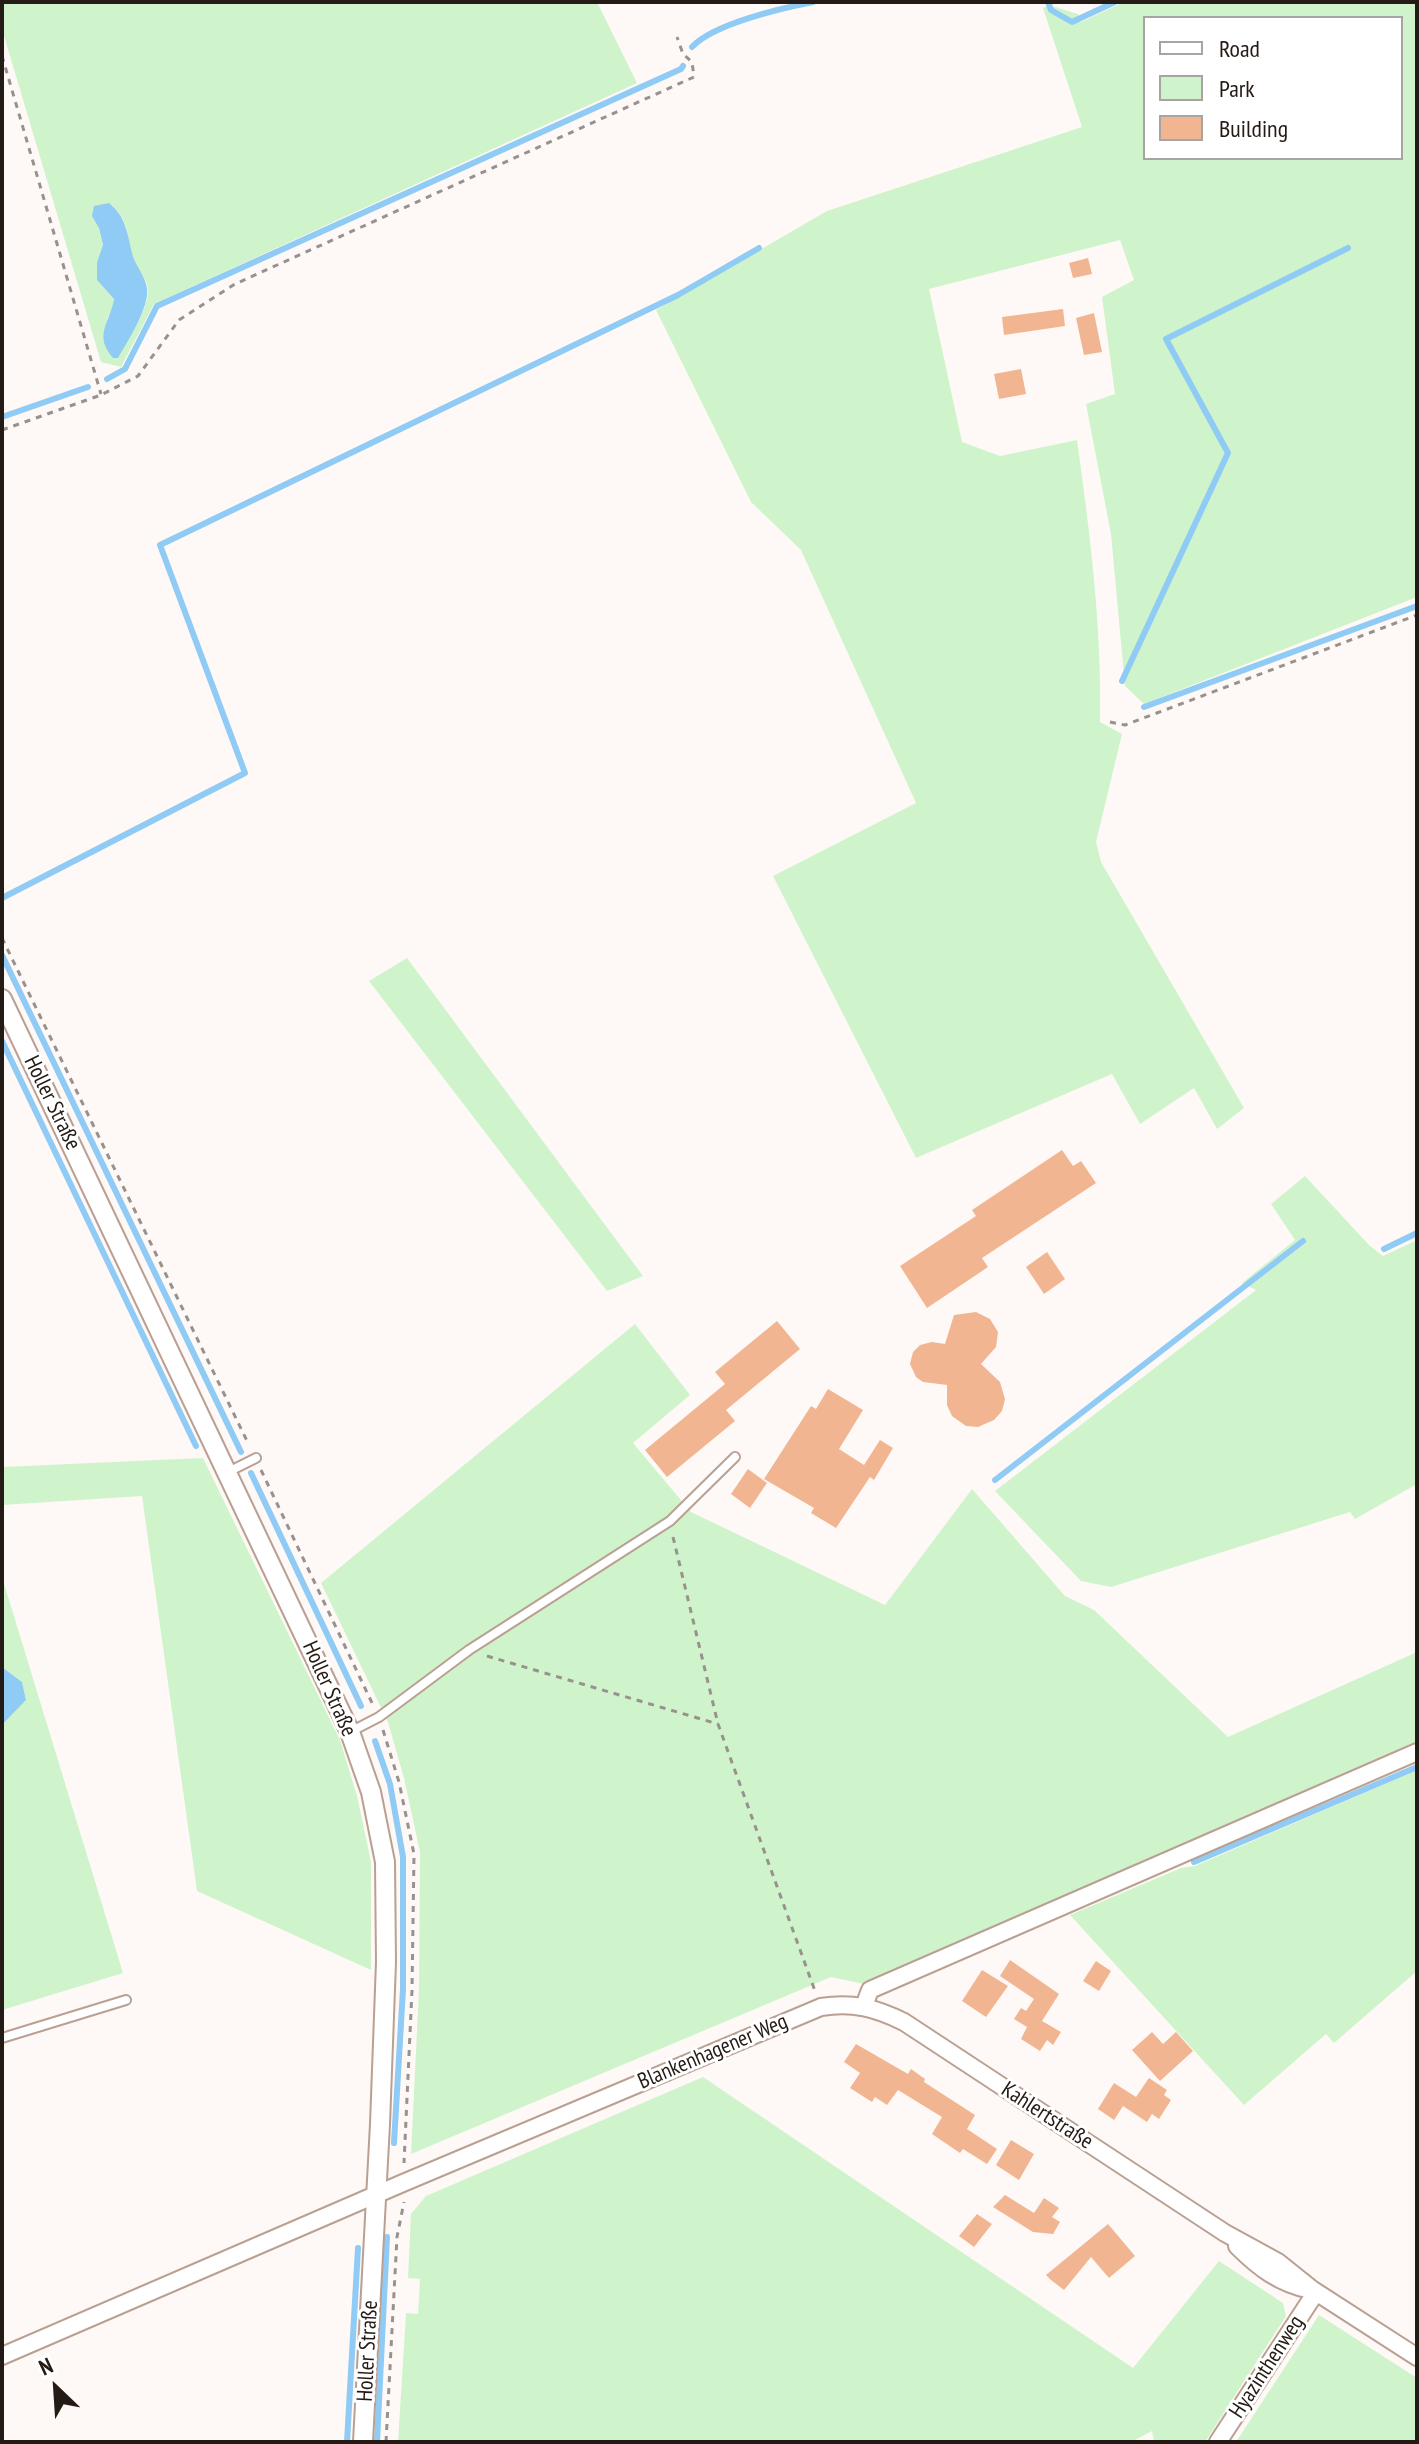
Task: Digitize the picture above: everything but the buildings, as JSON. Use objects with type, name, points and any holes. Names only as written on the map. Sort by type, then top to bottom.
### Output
[{"type":"street","name":"Holler Straße","points":[[2,999],[350,1732],[371,1792],[385,1862],[386,1962],[363,2442]]},
{"type":"street","points":[[864,2006],[870,1990],[1417,1752]]},
{"type":"street","name":"Blankenhagener Weg","points":[[2,2356],[818,2000],[864,2006]]},
{"type":"street","name":"Kahlertstraße","points":[[864,2006],[904,2022],[1225,2233],[1270,2275],[1291,2286],[1314,2291],[1417,2357]]},
{"type":"street","name":"Hyazinthenweg","points":[[1218,2442],[1314,2291]]},
{"type":"lane","points":[[350,1732],[379,1717],[469,1650],[670,1521],[735,1457]]},
{"type":"lane","points":[[228,1472],[256,1458]]},
{"type":"lane","points":[[2,2038],[126,2000]]},
{"type":"path","points":[[2,430],[101,395],[138,376],[179,320],[235,284],[694,77],[692,62],[683,54],[677,37]]},
{"type":"path","points":[[2,56],[101,395]]},
{"type":"path","points":[[1110,722],[1125,725],[1417,615]]},
{"type":"path","points":[[670,1521],[718,1724],[818,2000]]},
{"type":"path","points":[[469,1650],[718,1724]]},
{"type":"path","points":[[818,2000],[824,1989]]},
{"type":"path","points":[[386,2442],[397,2237],[404,2211],[403,2183]]},
{"type":"green space","points":[[2,2],[597,2],[637,83],[154,304],[121,367],[101,362],[2,29]],"holes":[[[109,203],[126,226],[132,257],[148,289],[144,310],[127,343],[107,319],[114,299],[97,280],[97,262],[103,246],[99,228]]]},
{"type":"green space","points":[[1124,2],[1417,2],[1417,597],[1144,704],[1125,686],[1111,534],[1086,404],[1115,394],[1102,297],[1134,280],[1120,240],[929,289],[962,442],[1000,456],[1077,440],[1097,616],[1100,722],[1122,734],[1096,842],[1101,862],[1244,1108],[1217,1129],[1194,1088],[1140,1124],[1112,1074],[916,1158],[773,876],[916,803],[801,550],[751,502],[656,310],[827,211],[1082,127],[1043,8],[1049,5],[1078,14],[1081,22]]},
{"type":"green space","points":[[407,958],[643,1276],[607,1291],[369,981]]},
{"type":"green space","points":[[1305,1176],[1383,1256],[1417,1240],[1417,1484],[1355,1519],[1350,1512],[1111,1587],[1081,1581],[995,1491],[1256,1290],[1242,1283],[1295,1240],[1271,1204]]},
{"type":"green space","points":[[635,1324],[690,1395],[633,1443],[691,1512],[885,1605],[972,1489],[1065,1596],[1094,1610],[1228,1737],[1417,1652],[1417,1741],[864,1984],[831,1977],[411,2154],[419,1989],[420,1852],[388,1722],[321,1583]]},
{"type":"green space","points":[[203,1458],[340,1740],[357,1796],[371,1862],[371,1970],[197,1891],[142,1496],[2,1505],[2,1467]]},
{"type":"green space","points":[[2,1577],[123,1973],[2,2010],[2,1725],[26,1700],[22,1682],[2,1667]]},
{"type":"green space","points":[[1417,1770],[1417,1971],[1334,2043],[1326,2034],[1244,2105],[1070,1915],[1181,1868],[1195,1866]]},
{"type":"green space","points":[[703,2077],[1133,2368],[1219,2261],[1283,2303],[1286,2316],[1205,2442],[1154,2442],[1152,2431],[1131,2442],[398,2442],[406,2313],[418,2314],[420,2279],[408,2278],[411,2214],[426,2196]]},
{"type":"green space","points":[[1319,2315],[1417,2378],[1417,2442],[1236,2442]]},
{"type":"water","points":[[109,203],[122,219],[133,258],[147,288],[142,314],[118,358],[113,358],[104,342],[104,329],[114,299],[97,280],[97,262],[103,245],[92,216],[94,206]]},
{"type":"water","points":[[2,1667],[22,1682],[26,1700],[2,1725]]},
{"type":"waterway","points":[[692,47],[731,24],[813,2]]},
{"type":"waterway","points":[[1048,2],[1051,10],[1072,22],[1115,2]]},
{"type":"waterway","points":[[107,379],[125,369],[157,306],[683,66]]},
{"type":"waterway","points":[[2,898],[245,773],[160,545],[678,295],[759,248]]},
{"type":"waterway","points":[[1122,681],[1228,453],[1166,339],[1348,248]]},
{"type":"waterway","points":[[2,417],[88,387]]},
{"type":"waterway","points":[[1144,707],[1417,606]]},
{"type":"waterway","points":[[2,955],[241,1452]]},
{"type":"waterway","points":[[2,1041],[196,1446]]},
{"type":"waterway","points":[[1384,1249],[1417,1233]]},
{"type":"waterway","points":[[995,1480],[1303,1241]]},
{"type":"waterway","points":[[251,1473],[361,1706]]},
{"type":"waterway","points":[[375,1741],[390,1784],[403,1857],[403,1989],[394,2143]]},
{"type":"waterway","points":[[1194,1862],[1417,1767]]},
{"type":"waterway","points":[[377,2442],[387,2237]]},
{"type":"waterway","points":[[347,2442],[358,2248]]}]
